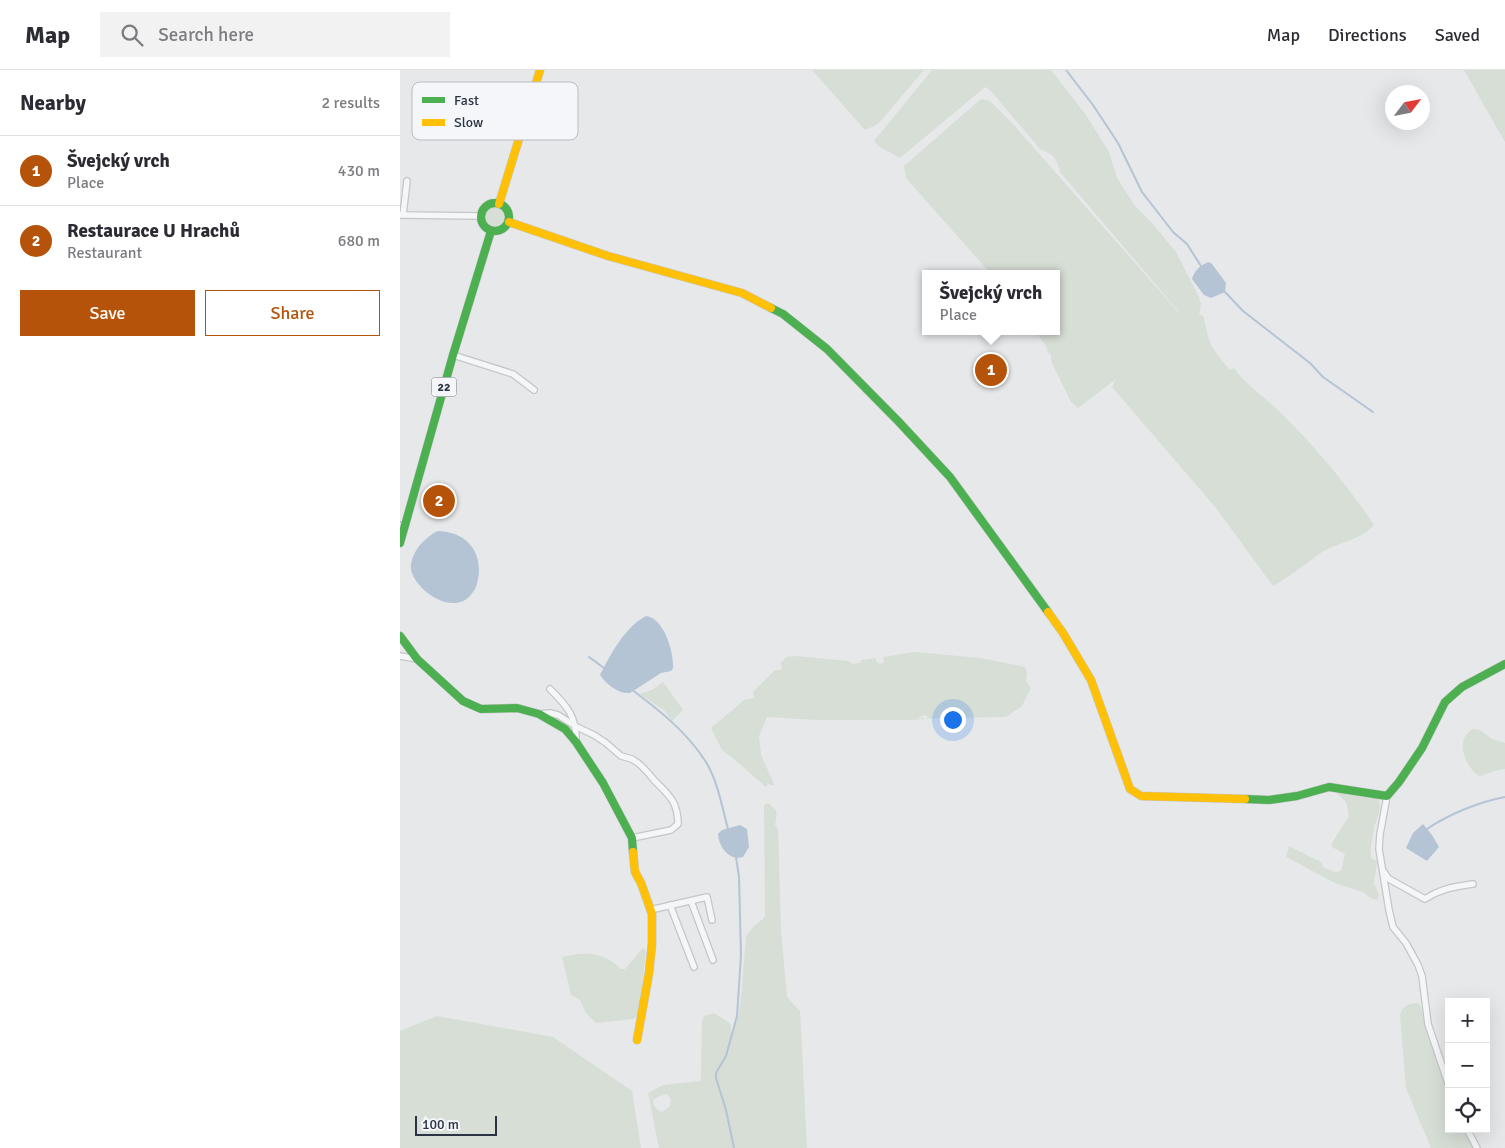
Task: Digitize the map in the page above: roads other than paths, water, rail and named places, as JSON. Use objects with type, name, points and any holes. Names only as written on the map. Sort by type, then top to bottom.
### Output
[{"type":"street","points":[[536,82],[540,70]]},
{"type":"street","points":[[499,204],[519,140]]},
{"type":"street","points":[[407,181],[401,215],[481,216]]},
{"type":"street","points":[[499,204],[507,210],[509,222],[500,231],[491,231],[484,226],[481,216],[487,205],[499,204]]},
{"type":"street","points":[[509,222],[608,256],[742,293],[783,314],[827,349],[950,477],[1063,633],[1091,680],[1125,778],[1130,789],[1135,793],[1141,796],[1269,800],[1298,796],[1329,787],[1387,796]]},
{"type":"street","name":"22","points":[[400,543],[453,355],[491,231]]},
{"type":"street","points":[[453,355],[513,374],[534,390]]},
{"type":"street","points":[[400,636],[417,659],[463,701],[489,710],[508,707],[539,714],[565,729],[576,742],[615,804],[632,838],[635,872],[641,883],[650,910],[652,934],[651,959],[637,1040]]},
{"type":"street","points":[[400,656],[417,659]]},
{"type":"street","points":[[1445,1074],[1428,1024],[1422,976],[1418,964],[1406,943],[1393,927],[1379,849],[1380,834],[1387,796],[1422,748],[1444,702],[1462,687],[1505,664]]},
{"type":"street","points":[[550,689],[566,705],[577,727],[576,742]]},
{"type":"street","points":[[539,714],[550,713],[558,715],[594,735],[621,756],[638,763],[667,792],[674,803],[678,816],[678,824],[675,828],[632,838]]},
{"type":"street","points":[[1383,870],[1390,879],[1425,899],[1444,889],[1473,884]]},
{"type":"street","points":[[650,910],[707,897],[712,920]]},
{"type":"street","points":[[691,901],[713,960]]},
{"type":"street","points":[[670,905],[694,967]]},
{"type":"street","points":[[1469,1133],[1477,1148]]},
{"type":"water","points":[[1209,262],[1226,283],[1225,292],[1211,298],[1204,295],[1192,279],[1198,268]]},
{"type":"water","points":[[438,531],[449,532],[467,541],[477,556],[479,576],[476,587],[470,596],[462,601],[453,603],[434,598],[419,584],[411,569],[412,559],[418,547]]},
{"type":"water","points":[[646,616],[652,618],[663,629],[670,645],[673,668],[671,671],[661,673],[630,693],[621,692],[609,685],[600,675],[613,650],[625,634]]},
{"type":"water","points":[[1423,824],[1439,847],[1427,861],[1406,848],[1413,833]]},
{"type":"water","points":[[740,825],[747,829],[749,847],[743,857],[738,858],[726,852],[720,844],[718,834],[722,830]]},
{"type":"waterway","points":[[1066,70],[1093,105],[1118,143],[1142,192],[1173,232],[1187,244],[1201,266]]},
{"type":"waterway","points":[[1225,292],[1243,311],[1310,363],[1323,377],[1373,412]]},
{"type":"waterway","points":[[589,657],[604,668]]},
{"type":"waterway","points":[[631,689],[672,722],[706,762],[714,778],[728,829]]},
{"type":"waterway","points":[[1427,831],[1427,829],[1465,809],[1505,797]]},
{"type":"waterway","points":[[734,1148],[716,1073],[726,1056],[737,1016],[741,955],[739,877],[736,857]]},
{"type":"place","name":"Švejcký vrch","points":[[991,370]]},
{"type":"place","name":"Restaurace U Hrachů","points":[[439,501]]}]
